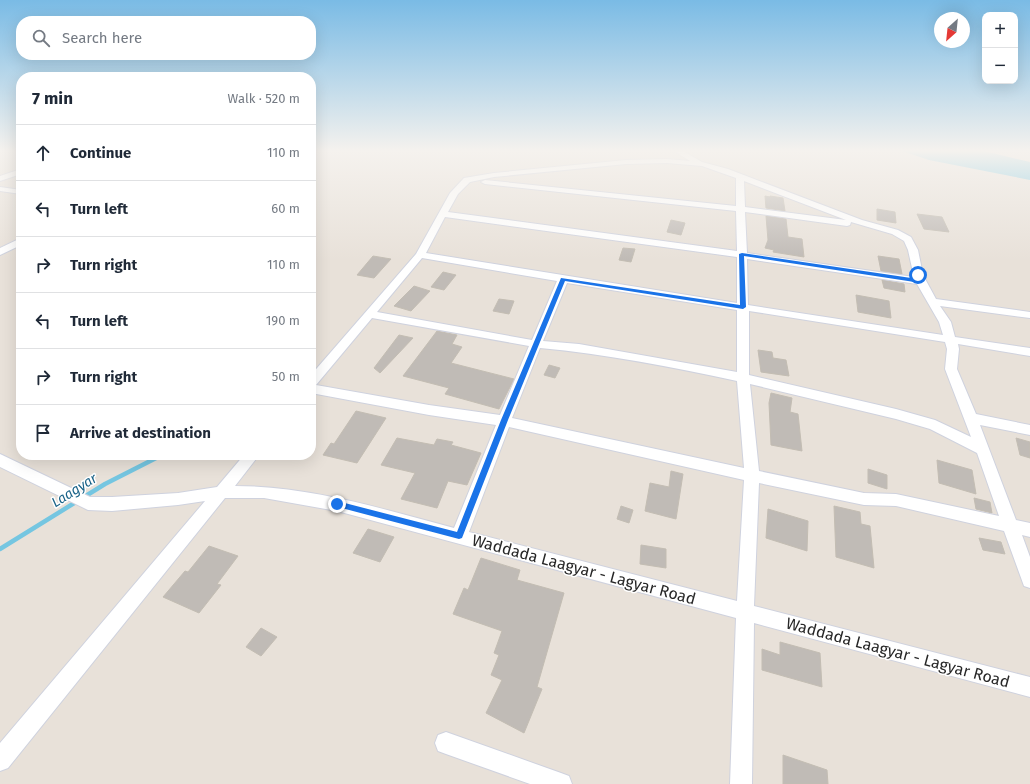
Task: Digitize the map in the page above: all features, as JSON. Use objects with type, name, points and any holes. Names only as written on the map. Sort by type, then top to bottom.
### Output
[{"type":"street","points":[[0,188],[16,191]]},
{"type":"street","points":[[316,377],[420,255],[454,193],[459,188]]},
{"type":"street","points":[[538,188],[740,209],[874,226]]},
{"type":"street","points":[[740,188],[743,378],[752,476],[745,612],[741,784]]},
{"type":"street","points":[[768,188],[859,222],[895,232],[908,239],[913,250],[918,275],[932,302],[946,322],[953,349],[951,369],[983,450],[1030,580]]},
{"type":"street","points":[[442,214],[742,254],[921,281]]},
{"type":"street","points":[[0,252],[16,244]]},
{"type":"street","points":[[420,255],[563,279],[1030,352]]},
{"type":"street","points":[[459,536],[504,420],[563,279]]},
{"type":"street","points":[[932,302],[1030,315]]},
{"type":"street","points":[[369,314],[536,344],[579,348],[690,367],[743,378],[896,414],[935,425],[983,450]]},
{"type":"street","points":[[316,389],[429,410],[504,420],[752,476],[864,499],[896,500],[1030,530]]},
{"type":"street","points":[[971,418],[1030,430]]},
{"type":"street","name":"Waddada Laagyar - Lagyar Road","points":[[0,460],[88,503],[112,504],[178,500],[222,492],[264,492],[337,504],[1030,687]]},
{"type":"street","points":[[0,760],[248,460]]},
{"type":"street","points":[[446,743],[561,784]]},
{"type":"building","points":[[765,196],[783,198],[785,211],[766,208]]},
{"type":"building","points":[[877,209],[895,212],[896,223],[877,220]]},
{"type":"building","points":[[917,214],[942,217],[949,232],[924,229]]},
{"type":"building","points":[[766,216],[786,219],[788,237],[802,239],[804,257],[773,252],[774,250],[765,248],[768,240]]},
{"type":"building","points":[[671,220],[685,223],[681,235],[667,232]]},
{"type":"building","points":[[623,248],[635,249],[631,262],[619,260]]},
{"type":"building","points":[[373,256],[391,259],[374,278],[357,275]]},
{"type":"building","points":[[878,256],[899,259],[902,274],[881,271]]},
{"type":"building","points":[[443,272],[456,275],[444,290],[431,287]]},
{"type":"building","points":[[882,280],[904,284],[905,292],[884,288]]},
{"type":"building","points":[[414,286],[430,291],[411,311],[394,306]]},
{"type":"building","points":[[856,295],[889,301],[891,318],[858,312]]},
{"type":"building","points":[[499,299],[514,301],[509,314],[493,311]]},
{"type":"building","points":[[437,331],[457,335],[452,344],[462,347],[451,363],[514,379],[499,409],[445,394],[449,388],[403,376]]},
{"type":"building","points":[[399,335],[413,338],[380,373],[374,368]]},
{"type":"building","points":[[758,350],[772,352],[773,358],[786,360],[789,376],[761,372]]},
{"type":"building","points":[[549,365],[560,368],[555,378],[544,375]]},
{"type":"building","points":[[771,393],[792,398],[790,412],[798,414],[802,451],[771,445],[769,403]]},
{"type":"building","points":[[356,411],[386,418],[357,463],[323,455],[331,443],[334,444]]},
{"type":"building","points":[[397,438],[434,445],[437,439],[453,442],[451,445],[481,453],[467,485],[448,481],[437,508],[401,499],[415,473],[381,465]]},
{"type":"building","points":[[1016,438],[1030,442],[1030,458],[1020,455]]},
{"type":"building","points":[[937,460],[972,470],[976,494],[939,483]]},
{"type":"building","points":[[868,469],[887,475],[887,489],[868,483]]},
{"type":"building","points":[[671,471],[683,474],[676,519],[645,511],[650,483],[669,487]]},
{"type":"building","points":[[974,498],[990,502],[992,513],[976,509]]},
{"type":"building","points":[[621,506],[633,510],[629,523],[617,519]]},
{"type":"building","points":[[834,506],[860,512],[861,524],[870,526],[874,568],[836,557]]},
{"type":"building","points":[[768,509],[808,521],[807,551],[766,538]]},
{"type":"building","points":[[368,529],[394,537],[380,562],[353,553]]},
{"type":"building","points":[[979,538],[1001,542],[1005,554],[983,550]]},
{"type":"building","points":[[641,545],[666,549],[666,568],[640,564]]},
{"type":"building","points":[[209,546],[238,556],[217,584],[221,585],[199,613],[163,597],[185,571],[188,572]]},
{"type":"building","points":[[481,558],[520,570],[517,580],[564,593],[537,687],[542,689],[524,733],[486,713],[502,680],[491,675],[499,655],[494,653],[502,631],[453,614],[464,588],[468,590]]},
{"type":"building","points":[[261,628],[277,637],[261,656],[246,647]]},
{"type":"building","points":[[780,642],[820,653],[822,687],[762,670],[762,649],[780,655]]},
{"type":"building","points":[[783,755],[827,770],[828,784],[783,784]]},
{"type":"waterway","name":"Laagyar","points":[[0,549],[105,484],[152,460]]},
{"type":"route","points":[[337,504],[459,536],[504,420],[563,279],[743,307],[742,254],[921,281],[918,275]]}]
